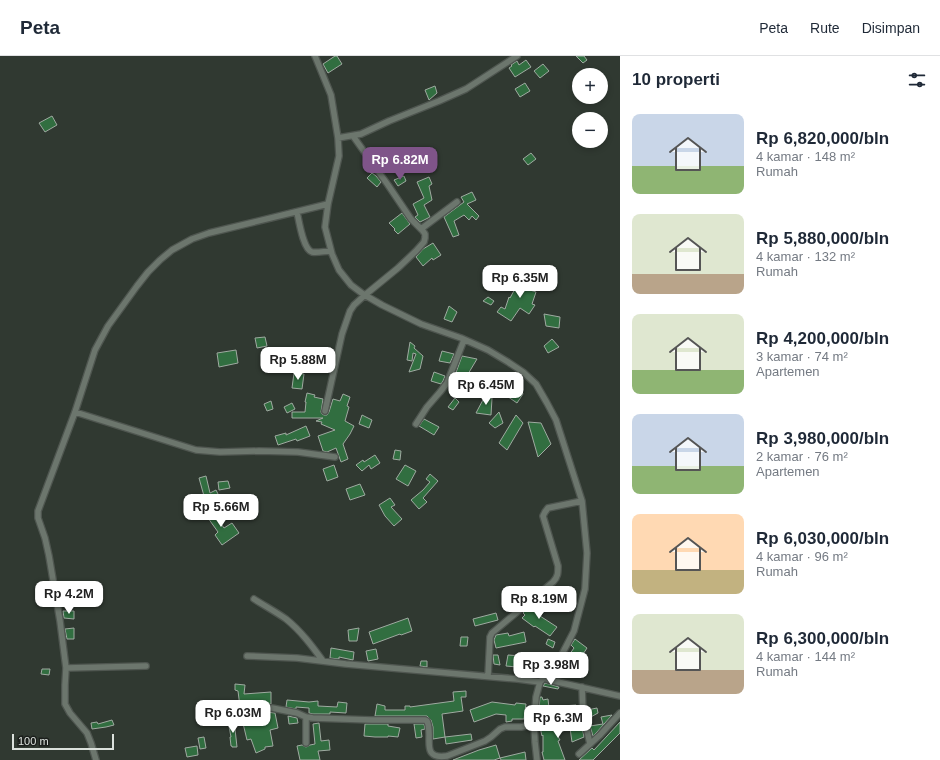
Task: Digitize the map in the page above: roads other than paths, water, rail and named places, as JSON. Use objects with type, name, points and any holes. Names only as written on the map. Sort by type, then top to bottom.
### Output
[{"type":"street","points":[[315,56],[331,95],[338,138],[339,156],[328,204],[325,228],[331,251],[339,270],[351,285],[382,305],[421,324],[488,350],[523,372],[536,384],[556,420],[582,501],[587,553],[585,589],[574,632],[560,658],[542,680],[536,697],[534,724],[537,760]]},
{"type":"street","points":[[338,138],[365,133],[389,121],[466,90],[517,56]]},
{"type":"street","points":[[325,411],[345,323],[350,311],[365,295],[398,268],[421,245],[425,238],[425,234],[411,219],[353,136]]},
{"type":"street","points":[[421,229],[457,202]]},
{"type":"street","points":[[96,760],[87,733],[70,713],[65,704],[66,668],[60,620],[52,569],[45,538],[37,516],[75,412],[95,350],[108,326],[134,290],[148,272],[172,250],[192,239],[209,233],[328,204]]},
{"type":"street","points":[[297,212],[304,240],[308,249],[314,252],[331,251]]},
{"type":"street","points":[[416,424],[427,407],[447,383],[464,340]]},
{"type":"street","points":[[75,412],[196,450],[220,452],[298,452],[335,456]]},
{"type":"street","points":[[488,676],[490,637],[492,633],[557,578],[558,566],[544,516],[545,512],[548,508],[582,501]]},
{"type":"street","points":[[254,599],[277,613],[295,627],[312,645],[323,661]]},
{"type":"street","points":[[247,656],[297,658],[517,679],[549,680],[620,696]]},
{"type":"street","points":[[66,668],[146,666]]},
{"type":"street","points":[[582,687],[584,713],[590,744]]},
{"type":"street","points":[[242,711],[272,708],[297,713],[306,717],[366,720],[425,720],[429,726],[430,751],[436,756],[441,757],[447,756],[485,740],[505,727],[534,724],[584,713]]},
{"type":"street","points":[[579,754],[600,735],[620,713]]},
{"type":"street","points":[[306,717],[306,742]]}]
